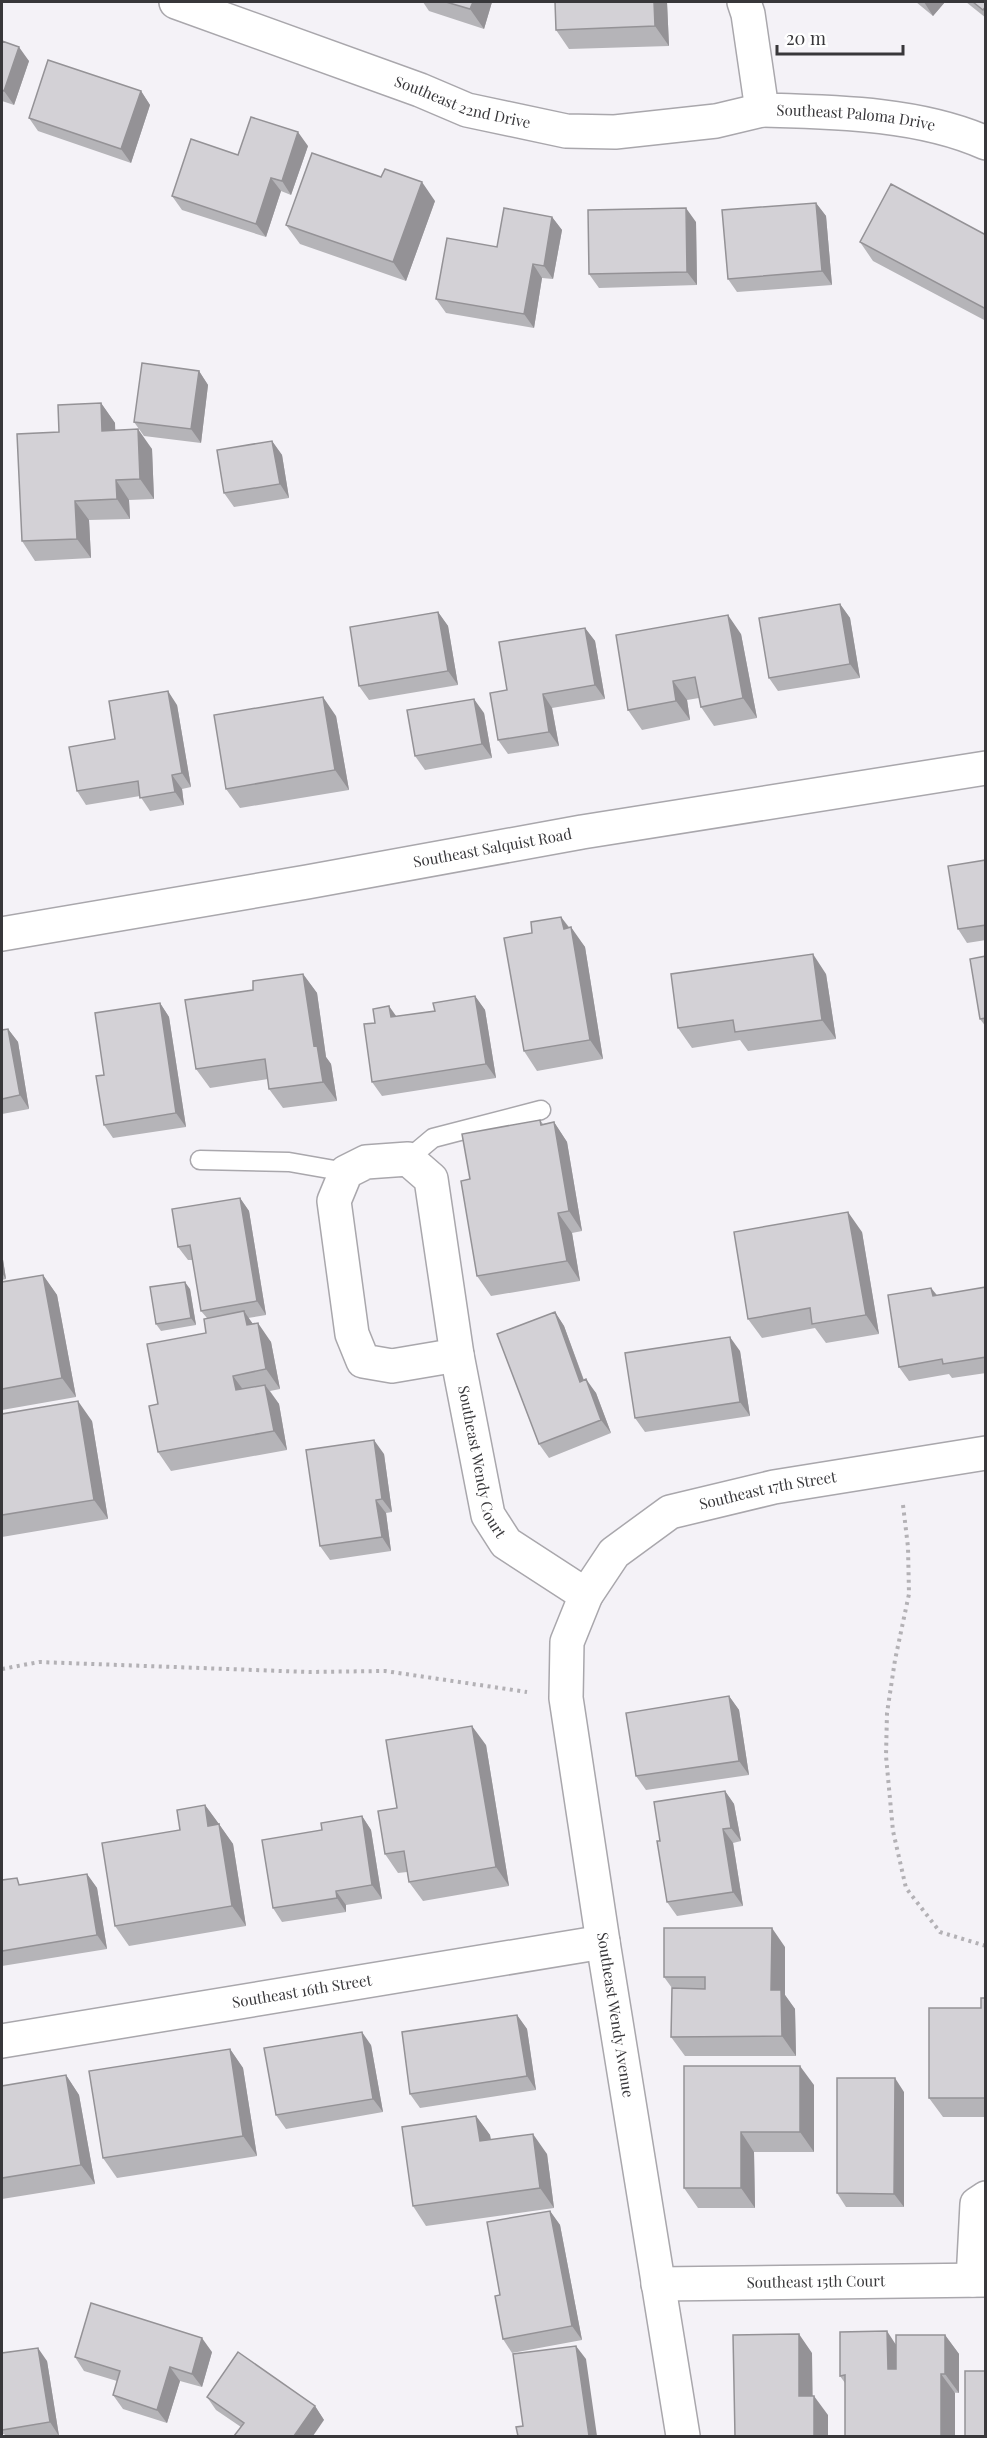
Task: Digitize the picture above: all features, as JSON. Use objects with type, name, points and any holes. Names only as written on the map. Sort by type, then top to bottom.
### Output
[{"type":"street","name":"Southeast 22nd Drive","points":[[176,2],[420,90],[467,110],[566,131],[615,132],[716,121],[762,110]]},
{"type":"street","name":"Southeast Paloma Drive","points":[[744,2],[762,110],[858,112],[962,132],[986,143]]},
{"type":"street","name":"Southeast Salquist Road","points":[[2,934],[582,832],[986,768]]},
{"type":"street","points":[[408,1159],[366,1162],[346,1172],[334,1202],[352,1334],[363,1361],[392,1366],[457,1355]]},
{"type":"street","name":"Southeast Wendy Court","points":[[408,1159],[431,1179],[457,1355],[488,1515],[506,1543],[586,1595]]},
{"type":"street","name":"Southeast 17th Street","points":[[586,1595],[614,1552],[670,1512],[774,1487],[986,1453]]},
{"type":"street","name":"Southeast Wendy Avenue","points":[[586,1595],[567,1642],[566,1698],[683,2436]]},
{"type":"street","name":"Southeast 16th Street","points":[[2,2041],[603,1942]]},
{"type":"street","name":"Southeast 15th Court","points":[[658,2284],[979,2280],[977,2205],[986,2198]]},
{"type":"lane","points":[[408,1159],[433,1138],[542,1110]]},
{"type":"lane","points":[[200,1160],[289,1162],[346,1172]]},
{"type":"path","points":[[899,1468],[908,1547],[909,1594],[887,1713],[886,1756],[893,1831],[906,1887],[940,1932],[986,1946]]},
{"type":"path","points":[[2,1669],[39,1662],[309,1672],[385,1671],[566,1698]]},
{"type":"building","points":[[446,2],[473,2],[470,9]]},
{"type":"building","points":[[555,2],[654,2],[655,26],[556,30]]},
{"type":"building","points":[[973,2],[986,2],[986,6],[983,10]]},
{"type":"building","points":[[2,41],[19,47],[4,91],[2,90]]},
{"type":"building","points":[[48,60],[141,91],[121,149],[29,118]]},
{"type":"building","points":[[251,117],[298,132],[282,181],[271,178],[256,224],[172,196],[191,139],[238,155]]},
{"type":"building","points":[[312,153],[381,177],[385,169],[422,182],[393,262],[286,225]]},
{"type":"building","points":[[891,184],[986,235],[986,309],[860,242]]},
{"type":"building","points":[[816,203],[822,271],[728,279],[722,210]]},
{"type":"building","points":[[504,208],[552,217],[544,266],[533,264],[524,314],[436,299],[447,238],[497,247]]},
{"type":"building","points":[[686,208],[687,272],[589,274],[588,210]]},
{"type":"building","points":[[142,363],[199,371],[191,429],[134,422]]},
{"type":"building","points":[[101,403],[102,431],[138,429],[140,479],[116,480],[117,499],[75,501],[77,539],[22,541],[17,434],[59,432],[58,405]]},
{"type":"building","points":[[272,441],[280,484],[224,493],[217,450]]},
{"type":"building","points":[[840,604],[850,664],[769,678],[759,618]]},
{"type":"building","points":[[438,612],[448,671],[359,686],[350,627]]},
{"type":"building","points":[[728,615],[743,698],[701,707],[695,677],[673,681],[676,701],[628,710],[616,635]]},
{"type":"building","points":[[585,628],[595,685],[543,694],[549,732],[498,740],[490,693],[507,690],[499,642]]},
{"type":"building","points":[[168,691],[182,773],[172,775],[175,792],[140,798],[138,781],[77,791],[69,747],[115,739],[109,701]]},
{"type":"building","points":[[323,697],[335,770],[226,789],[214,715]]},
{"type":"building","points":[[474,699],[482,744],[415,756],[407,710]]},
{"type":"building","points":[[986,860],[986,925],[958,929],[948,866]]},
{"type":"building","points":[[561,917],[564,929],[571,927],[590,1040],[524,1051],[504,938],[532,933],[531,922]]},
{"type":"building","points":[[813,954],[822,1020],[735,1032],[733,1020],[678,1028],[671,974]]},
{"type":"building","points":[[986,956],[986,1018],[980,1019],[970,959]]},
{"type":"building","points":[[303,974],[314,1046],[317,1045],[323,1082],[269,1089],[265,1059],[196,1069],[185,1000],[253,990],[253,981]]},
{"type":"building","points":[[475,996],[486,1064],[372,1082],[364,1024],[375,1023],[373,1009],[389,1006],[391,1017],[435,1011],[433,1003]]},
{"type":"building","points":[[160,1003],[176,1113],[104,1125],[96,1076],[104,1075],[95,1013]]},
{"type":"building","points":[[8,1029],[20,1095],[2,1099],[2,1030]]},
{"type":"building","points":[[540,1120],[541,1125],[554,1122],[569,1211],[558,1213],[567,1261],[477,1276],[461,1181],[470,1179],[462,1134]]},
{"type":"building","points":[[240,1198],[257,1301],[201,1311],[190,1245],[178,1247],[172,1209]]},
{"type":"building","points":[[848,1212],[866,1315],[812,1324],[810,1308],[748,1319],[734,1232]]},
{"type":"building","points":[[43,1275],[62,1378],[2,1389],[2,1282]]},
{"type":"building","points":[[185,1282],[191,1318],[156,1324],[150,1287]]},
{"type":"building","points":[[986,1287],[986,1357],[943,1364],[942,1359],[899,1367],[888,1295],[931,1288],[933,1296]]},
{"type":"building","points":[[244,1311],[247,1325],[258,1323],[266,1369],[233,1376],[236,1390],[265,1385],[274,1431],[158,1452],[149,1406],[158,1404],[147,1344],[206,1333],[204,1319]]},
{"type":"building","points":[[555,1312],[580,1382],[586,1379],[601,1420],[539,1444],[497,1334]]},
{"type":"building","points":[[730,1337],[740,1402],[635,1418],[625,1353]]},
{"type":"building","points":[[78,1401],[94,1500],[2,1515],[2,1414]]},
{"type":"building","points":[[374,1440],[382,1499],[376,1500],[382,1537],[320,1546],[306,1450]]},
{"type":"building","points":[[729,1696],[739,1761],[636,1776],[626,1713]]},
{"type":"building","points":[[472,1726],[496,1867],[409,1882],[404,1851],[385,1854],[378,1811],[397,1808],[386,1740]]},
{"type":"building","points":[[725,1791],[731,1828],[723,1829],[733,1892],[667,1902],[657,1841],[660,1841],[654,1802]]},
{"type":"building","points":[[205,1805],[208,1826],[219,1824],[232,1906],[115,1926],[102,1843],[180,1830],[177,1810]]},
{"type":"building","points":[[362,1816],[372,1885],[336,1891],[337,1898],[273,1908],[262,1840],[322,1830],[321,1823]]},
{"type":"building","points":[[87,1874],[97,1935],[2,1951],[2,1880],[17,1878],[19,1885]]},
{"type":"building","points":[[664,1928],[772,1928],[771,1990],[781,1990],[782,2036],[671,2037],[672,1988],[705,1989],[705,1977],[664,1977]]},
{"type":"building","points":[[981,1998],[986,1998],[986,2098],[929,2098],[929,2008],[981,2008]]},
{"type":"building","points":[[517,2015],[527,2076],[410,2094],[402,2032]]},
{"type":"building","points":[[362,2032],[373,2099],[276,2115],[264,2048]]},
{"type":"building","points":[[230,2049],[243,2136],[103,2158],[89,2071]]},
{"type":"building","points":[[684,2066],[800,2066],[800,2132],[741,2132],[741,2188],[684,2188]]},
{"type":"building","points":[[66,2075],[81,2165],[2,2178],[2,2086]]},
{"type":"building","points":[[837,2078],[895,2078],[894,2194],[837,2193]]},
{"type":"building","points":[[476,2116],[480,2141],[533,2134],[540,2188],[413,2206],[402,2127]]},
{"type":"building","points":[[550,2211],[572,2326],[503,2339],[495,2296],[500,2295],[487,2222]]},
{"type":"building","points":[[91,2303],[202,2338],[192,2374],[170,2367],[157,2410],[113,2395],[120,2371],[75,2357]]},
{"type":"building","points":[[887,2331],[888,2369],[896,2369],[896,2335],[945,2335],[945,2374],[941,2374],[941,2436],[845,2436],[845,2375],[840,2376],[840,2332]]},
{"type":"building","points":[[799,2334],[799,2396],[814,2396],[814,2436],[735,2436],[733,2335]]},
{"type":"building","points":[[576,2346],[589,2436],[518,2436],[516,2427],[523,2426],[513,2354]]},
{"type":"building","points":[[38,2348],[50,2422],[2,2430],[2,2353]]},
{"type":"building","points":[[238,2352],[315,2406],[294,2436],[234,2436],[244,2423],[207,2397]]},
{"type":"building","points":[[965,2371],[986,2371],[986,2436],[965,2436]]}]
